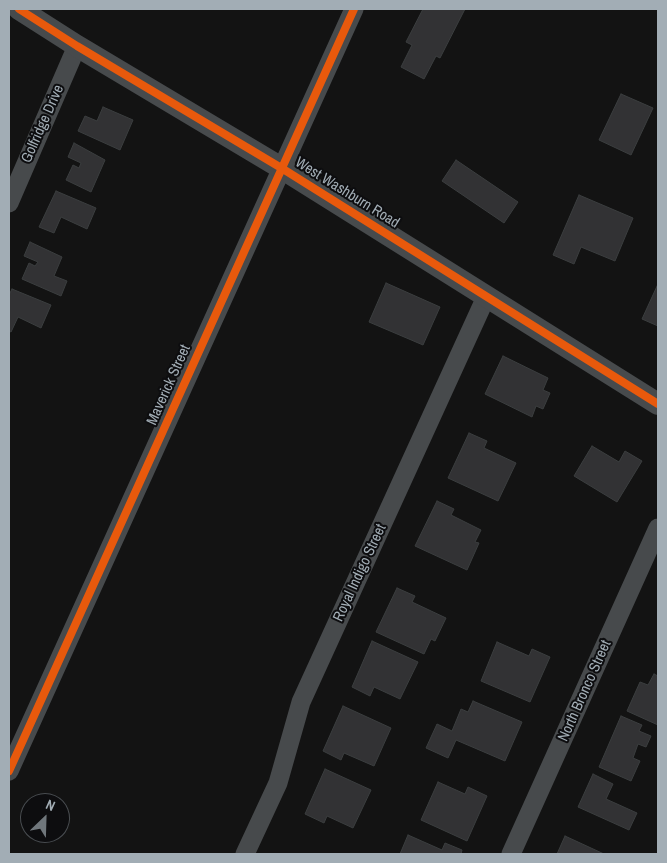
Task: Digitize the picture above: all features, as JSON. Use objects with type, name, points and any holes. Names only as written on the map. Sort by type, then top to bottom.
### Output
[{"type":"street","name":"West Washburn Road","points":[[18,9],[283,169],[658,404]]},
{"type":"street","name":"Maverick Street","points":[[9,771],[354,9]]},
{"type":"street","name":"Golfridge Drive","points":[[9,203],[77,46]]},
{"type":"street","name":"Royal Indigo Street","points":[[245,854],[278,783],[301,702],[486,296]]},
{"type":"street","name":"North Bronco Street","points":[[511,854],[658,528]]},
{"type":"building","points":[[423,9],[465,9],[440,58],[436,56],[424,79],[401,67],[412,45],[406,42]]},
{"type":"building","points":[[621,94],[653,108],[631,155],[599,140]]},
{"type":"building","points":[[103,107],[133,120],[120,150],[78,131],[85,116],[97,121]]},
{"type":"building","points":[[74,143],[105,160],[91,192],[66,180],[73,165],[79,168],[81,163],[68,157]]},
{"type":"building","points":[[456,160],[518,202],[504,223],[442,181]]},
{"type":"building","points":[[56,191],[96,208],[87,229],[61,217],[54,233],[39,227]]},
{"type":"building","points":[[579,195],[633,218],[615,261],[581,247],[574,264],[553,255]]},
{"type":"building","points":[[30,242],[62,257],[54,276],[67,281],[61,296],[22,279],[29,263],[35,266],[38,262],[24,256]]},
{"type":"building","points":[[386,283],[440,307],[423,345],[369,322]]},
{"type":"building","points":[[658,284],[658,326],[642,319]]},
{"type":"building","points":[[12,289],[51,305],[41,328],[18,317],[11,332],[9,331],[9,295]]},
{"type":"building","points":[[503,356],[548,378],[543,390],[550,393],[543,409],[536,406],[532,417],[485,394]]},
{"type":"building","points":[[469,433],[487,441],[484,448],[516,463],[498,501],[448,478]]},
{"type":"building","points":[[592,446],[619,462],[625,451],[642,461],[617,502],[574,476]]},
{"type":"building","points":[[437,501],[454,509],[451,515],[481,530],[475,542],[479,543],[467,570],[415,546]]},
{"type":"building","points":[[397,588],[415,596],[412,602],[446,618],[435,641],[431,639],[424,654],[376,632]]},
{"type":"building","points":[[372,641],[418,662],[400,699],[374,687],[370,696],[352,687]]},
{"type":"building","points":[[497,642],[529,656],[532,649],[550,657],[530,702],[481,681]]},
{"type":"building","points":[[654,674],[658,676],[658,725],[627,711],[640,682],[648,685]]},
{"type":"building","points":[[473,701],[522,722],[505,761],[456,740],[448,758],[426,748],[437,724],[452,731],[461,709],[468,712]]},
{"type":"building","points":[[343,706],[391,728],[374,766],[344,753],[341,760],[323,751]]},
{"type":"building","points":[[621,716],[642,725],[639,731],[651,736],[646,747],[638,744],[633,758],[640,761],[631,781],[599,767]]},
{"type":"building","points":[[325,769],[371,790],[353,828],[327,816],[324,823],[305,814]]},
{"type":"building","points":[[593,774],[613,784],[606,799],[637,813],[629,830],[578,807]]},
{"type":"building","points":[[438,782],[465,794],[468,787],[487,796],[467,841],[421,820]]},
{"type":"building","points":[[408,835],[442,850],[445,843],[462,850],[461,854],[400,854]]},
{"type":"building","points":[[565,836],[604,854],[557,854]]},
{"type":"cycle path","points":[[19,9],[77,46],[283,169],[658,404]]},
{"type":"cycle path","points":[[9,771],[354,9]]}]
